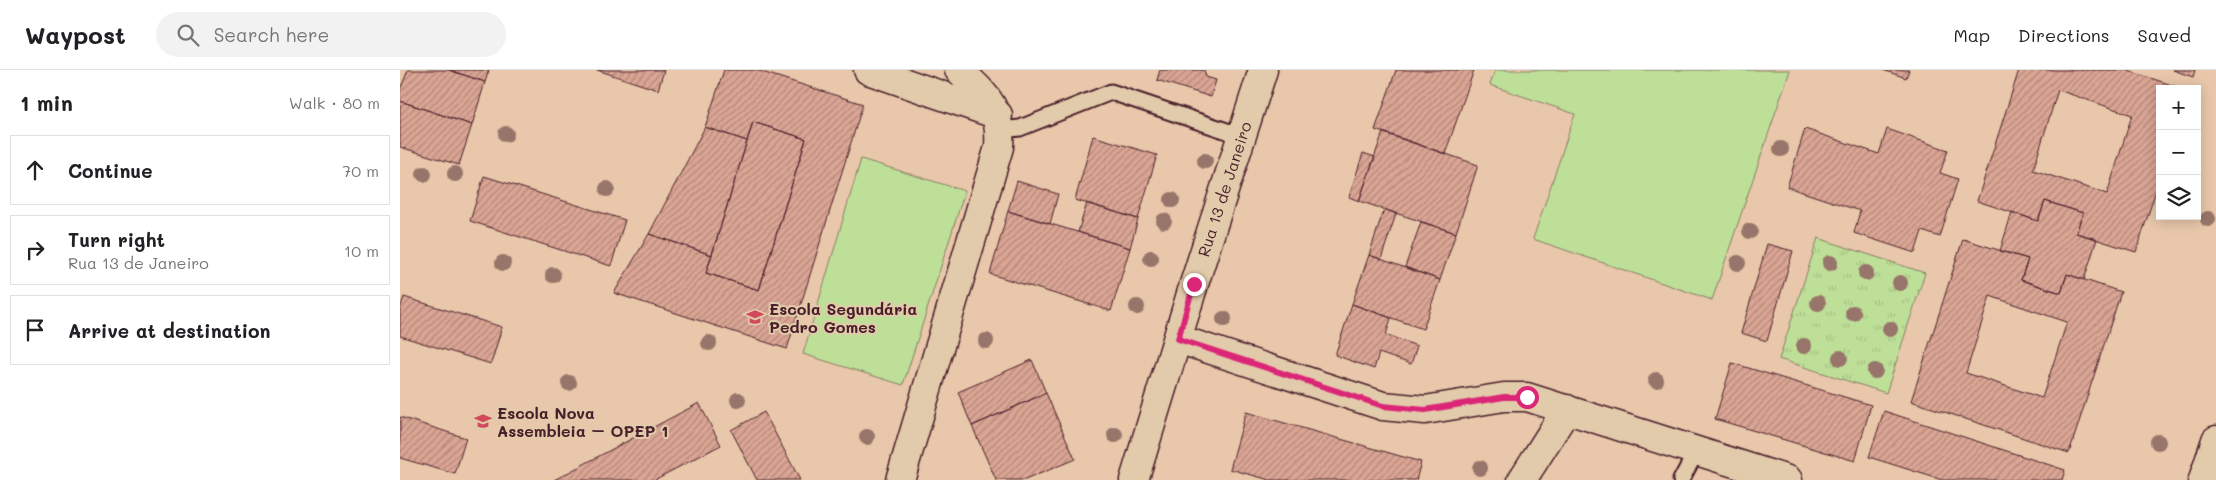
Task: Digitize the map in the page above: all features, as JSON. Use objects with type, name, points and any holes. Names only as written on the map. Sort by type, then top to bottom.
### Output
[{"type":"street","points":[[868,70],[999,123]]},
{"type":"street","points":[[900,480],[999,147],[999,123],[988,99],[959,70]]},
{"type":"street","name":"Rua 13 de Janeiro","points":[[1134,480],[1263,70]]},
{"type":"street","points":[[1178,339],[1383,406],[1425,410],[1504,397],[1527,397],[1788,480]]},
{"type":"street","points":[[1522,480],[1567,409]]},
{"type":"street","points":[[2203,480],[2216,440]]},
{"type":"lane","points":[[999,123],[1020,128],[1111,92],[1242,136]]},
{"type":"lane","points":[[1681,480],[1698,450]]},
{"type":"green space","points":[[1495,70],[1790,70],[1712,300],[1533,239],[1575,114],[1490,85]]},
{"type":"green space","points":[[861,159],[965,191],[903,385],[803,354]]},
{"type":"green space","points":[[1818,238],[1925,273],[1886,393],[1779,359]]},
{"type":"building","points":[[408,70],[449,70],[485,82],[472,125],[400,101],[400,90]]},
{"type":"building","points":[[449,70],[489,70],[485,82]]},
{"type":"building","points":[[597,70],[664,70],[658,90]]},
{"type":"building","points":[[724,70],[756,70],[863,104],[787,349],[614,293],[649,234],[712,255],[706,273],[759,290],[806,139],[753,122],[747,141],[705,127]]},
{"type":"building","points":[[1160,70],[1204,70],[1206,77],[1216,80],[1211,97],[1157,80]]},
{"type":"building","points":[[1396,70],[1474,70],[1445,154],[1375,130]]},
{"type":"building","points":[[1883,70],[1909,70],[1906,78]]},
{"type":"building","points":[[2019,70],[2126,70],[2172,85],[2156,85],[2156,190],[2136,252],[2076,233],[2083,213],[2045,201],[2038,221],[1977,201]],"holes":[[[2058,90],[2132,115],[2107,194],[2033,170]]]},
{"type":"building","points":[[2173,70],[2195,70],[2193,77]]},
{"type":"building","points":[[400,101],[472,125],[459,165],[400,147]]},
{"type":"building","points":[[753,122],[806,139],[759,290],[706,273]]},
{"type":"building","points":[[705,127],[747,141],[712,255],[649,234]]},
{"type":"building","points":[[1805,129],[1879,154],[1887,129],[1948,150],[1940,173],[1958,179],[1940,237],[1922,231],[1915,253],[1854,233],[1860,211],[1787,187]]},
{"type":"building","points":[[1383,132],[1478,165],[1456,233],[1359,201]]},
{"type":"building","points":[[1093,136],[1157,155],[1138,219],[1075,200]]},
{"type":"building","points":[[1363,153],[1375,157],[1359,201],[1349,197]]},
{"type":"building","points":[[484,176],[625,220],[611,266],[470,221]]},
{"type":"building","points":[[1017,181],[1058,194],[1050,224],[1008,211]]},
{"type":"building","points":[[2045,201],[2083,213],[2076,233],[2097,239],[2084,280],[2067,274],[2061,293],[2021,280],[2028,259],[2000,251],[2012,212],[2038,221]]},
{"type":"building","points":[[1087,203],[1138,219],[1130,248],[1078,232]]},
{"type":"building","points":[[1384,209],[1396,214],[1381,259],[1369,255]]},
{"type":"building","points":[[1008,211],[1130,248],[1111,311],[990,274]]},
{"type":"building","points":[[1421,222],[1456,233],[1440,280],[1405,267]]},
{"type":"building","points":[[1963,239],[2028,259],[2021,280],[2061,293],[2067,274],[2121,292],[2069,453],[1911,401]],"holes":[[[1990,296],[2067,322],[2042,398],[1966,373]]]},
{"type":"building","points":[[1767,244],[1793,251],[1767,341],[1741,333]]},
{"type":"building","points":[[1369,255],[1440,280],[1423,329],[1352,304]]},
{"type":"building","points":[[404,297],[502,327],[491,364],[400,336],[400,309]]},
{"type":"building","points":[[1352,304],[1391,318],[1386,335],[1417,346],[1411,364],[1379,353],[1374,369],[1335,355]]},
{"type":"building","points":[[1032,360],[1046,393],[972,426],[958,392]]},
{"type":"building","points":[[1732,363],[1871,405],[1855,461],[1715,419]]},
{"type":"building","points":[[1046,393],[1075,459],[1025,480],[996,480],[972,426]]},
{"type":"building","points":[[699,403],[721,445],[654,480],[554,480]]},
{"type":"building","points":[[1884,411],[2065,470],[2062,480],[1942,480],[1869,457]]},
{"type":"building","points":[[764,412],[800,480],[757,480],[731,430]]},
{"type":"building","points":[[1246,412],[1421,462],[1416,480],[1270,480],[1230,469]]},
{"type":"building","points":[[400,417],[466,438],[455,474],[400,458]]},
{"type":"place","name":"Escola Segundária Pedro Gomes","points":[[755,317]]},
{"type":"place","name":"Escola Nova Assembleia – OPEP 1","points":[[483,421]]},
{"type":"route","points":[[1194,284],[1178,339],[1383,406],[1404,410],[1425,410],[1504,397],[1527,397]]}]
